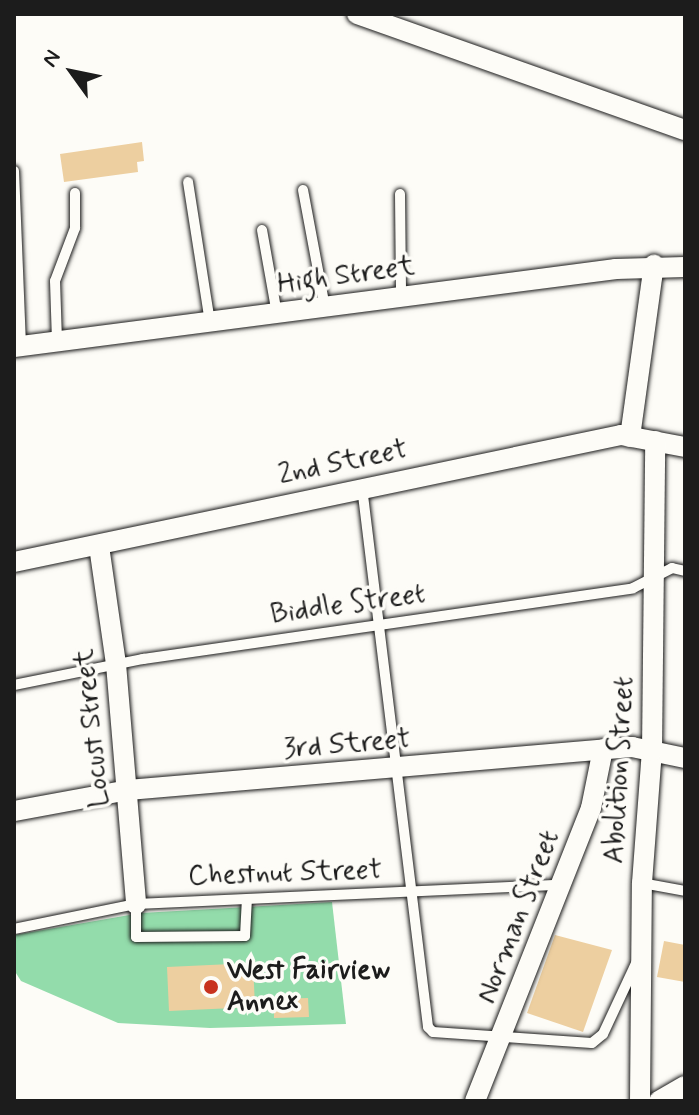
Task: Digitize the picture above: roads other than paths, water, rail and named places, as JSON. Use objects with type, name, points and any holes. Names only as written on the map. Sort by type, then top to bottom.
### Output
[{"type":"street","points":[[357,14],[685,130]]},
{"type":"street","points":[[630,437],[654,265]]},
{"type":"street","name":"High Street","points":[[18,347],[654,265],[685,267]]},
{"type":"street","name":"2nd Street","points":[[14,562],[362,487],[630,437],[685,447]]},
{"type":"street","name":"Abolition Street","points":[[640,1101],[642,883],[652,751],[655,441]]},
{"type":"street","name":"Locust Street","points":[[99,546],[116,664],[136,904]]},
{"type":"street","name":"3rd Street","points":[[14,811],[128,790],[603,749],[652,751],[685,758]]},
{"type":"street","name":"Norman Street","points":[[475,1101],[504,1035],[591,808],[603,749]]},
{"type":"street","points":[[659,1101],[685,1086]]},
{"type":"lane","points":[[14,171],[18,347]]},
{"type":"lane","points":[[188,182],[210,322]]},
{"type":"lane","points":[[303,190],[325,307]]},
{"type":"lane","points":[[57,341],[55,281],[75,228],[75,193]]},
{"type":"lane","points":[[400,194],[401,296]]},
{"type":"lane","points":[[262,230],[277,314]]},
{"type":"lane","points":[[362,487],[399,769],[428,1027],[433,1032],[592,1043],[603,1034],[640,956]]},
{"type":"lane","name":"Biddle Street","points":[[14,685],[116,664],[633,588],[672,568],[685,571]]},
{"type":"lane","points":[[642,883],[685,891]]},
{"type":"lane","name":"Chestnut Street","points":[[14,929],[136,904],[560,885]]},
{"type":"lane","points":[[136,904],[136,937],[245,936],[247,900]]},
{"type":"place","name":"West Fairview Annex","points":[[211,987]]}]
